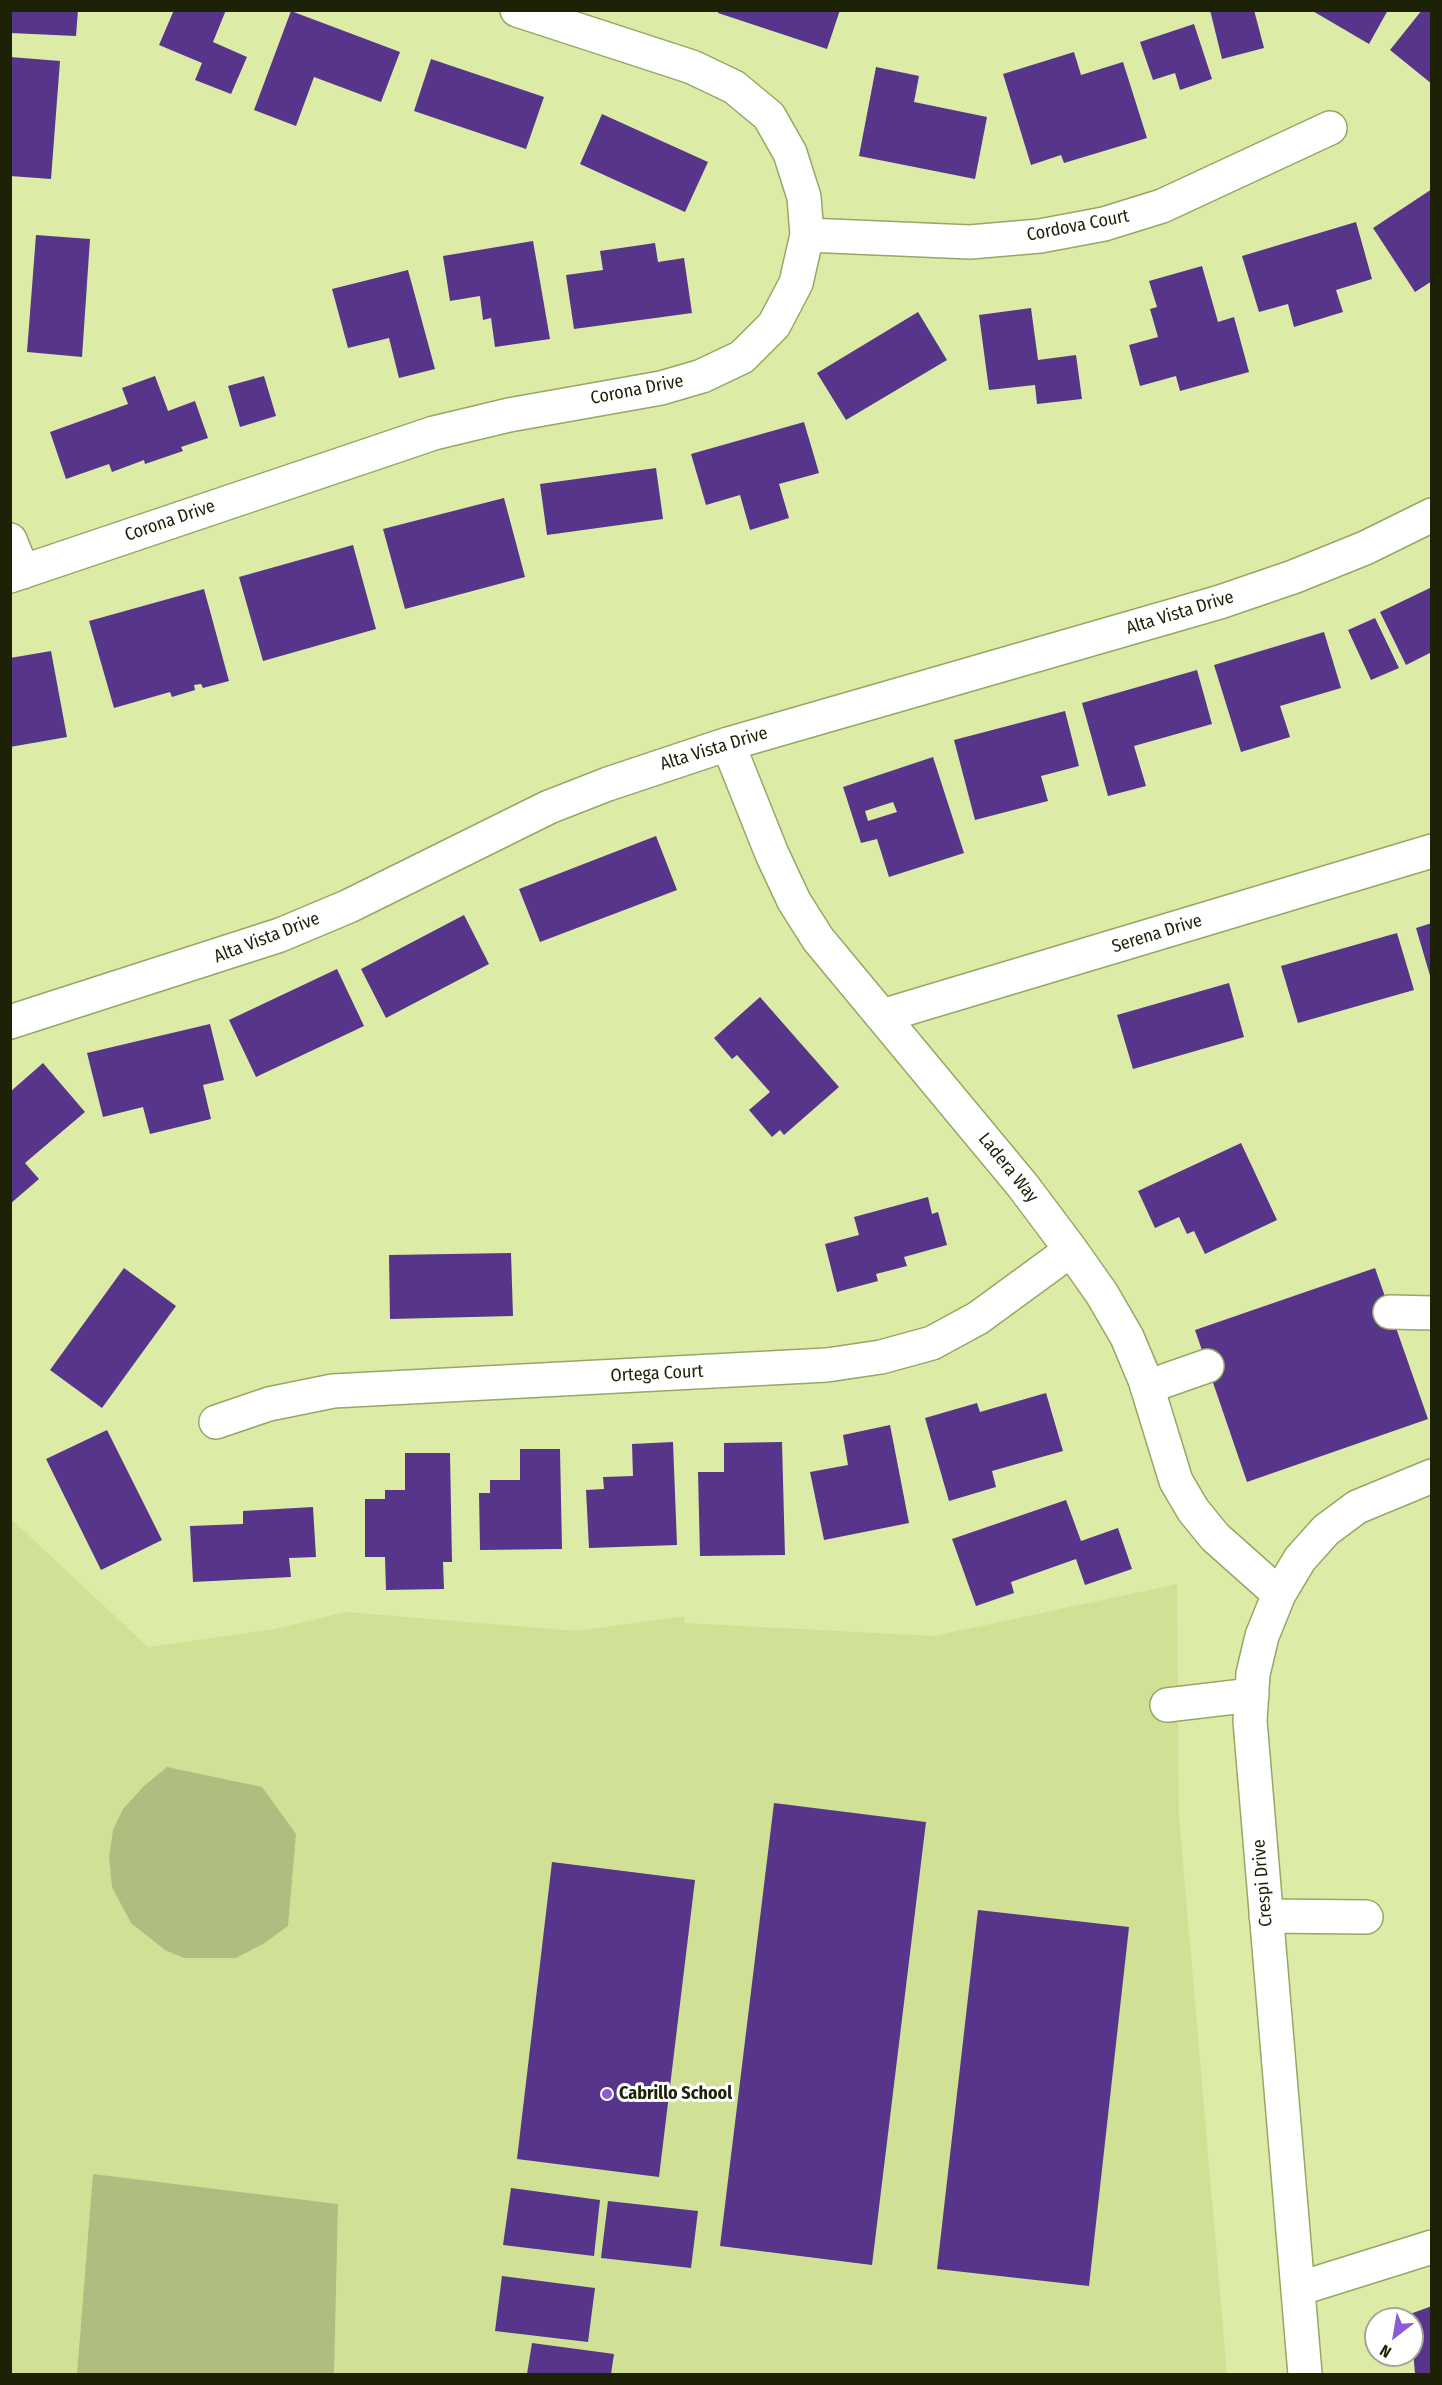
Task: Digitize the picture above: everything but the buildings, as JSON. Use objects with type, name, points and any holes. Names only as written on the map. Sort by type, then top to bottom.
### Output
[{"type":"street","name":"Corona Drive","points":[[16,574],[434,433],[509,415],[661,388],[702,376],[742,357],[774,325],[796,283],[807,235],[804,197],[790,153],[769,116],[734,87],[692,67],[517,10]]},
{"type":"street","name":"Cordova Court","points":[[807,235],[970,242],[1040,236],[1104,224],[1162,206],[1330,128]]},
{"type":"street","name":"Alta Vista Drive","points":[[10,1022],[217,958],[280,935],[349,906],[549,807],[728,744],[1221,602],[1293,577],[1365,548],[1431,515]]},
{"type":"street","points":[[10,540],[16,574]]},
{"type":"street","name":"Ladera Way","points":[[728,744],[772,854],[794,901],[818,939],[1023,1186],[1102,1294],[1127,1337],[1147,1387],[1176,1481],[1193,1510],[1215,1537],[1279,1594]]},
{"type":"street","name":"Serena Drive","points":[[882,1016],[1431,851]]},
{"type":"street","name":"Ortega Court","points":[[216,1422],[269,1404],[333,1391],[816,1365],[881,1357],[932,1342],[978,1318],[1071,1250]]},
{"type":"street","points":[[1390,1312],[1431,1313]]},
{"type":"street","points":[[1147,1387],[1207,1366]]},
{"type":"street","name":"Crespi Drive","points":[[1305,2374],[1250,1721],[1253,1674],[1262,1636],[1279,1594],[1300,1559],[1326,1530],[1357,1508],[1431,1476]]},
{"type":"street","points":[[1167,1705],[1252,1695]]},
{"type":"street","points":[[1266,1916],[1366,1917]]},
{"type":"street","points":[[1298,2289],[1431,2247]]},
{"type":"shaded area","name":"Cabrillo School","points":[[10,1518],[148,1647],[275,1629],[346,1612],[577,1631],[684,1616],[685,1623],[934,1636],[1177,1584],[1179,1816],[1227,2374],[11,2374]]},
{"type":"shaded area","points":[[167,1767],[262,1787],[296,1834],[288,1926],[263,1944],[236,1958],[184,1958],[165,1950],[131,1923],[112,1887],[109,1857],[113,1830],[123,1809],[144,1786]]},
{"type":"shaded area","points":[[93,2174],[338,2204],[334,2374],[77,2374]]},
{"type":"place","name":"Cabrillo School","points":[[607,2094]]}]
